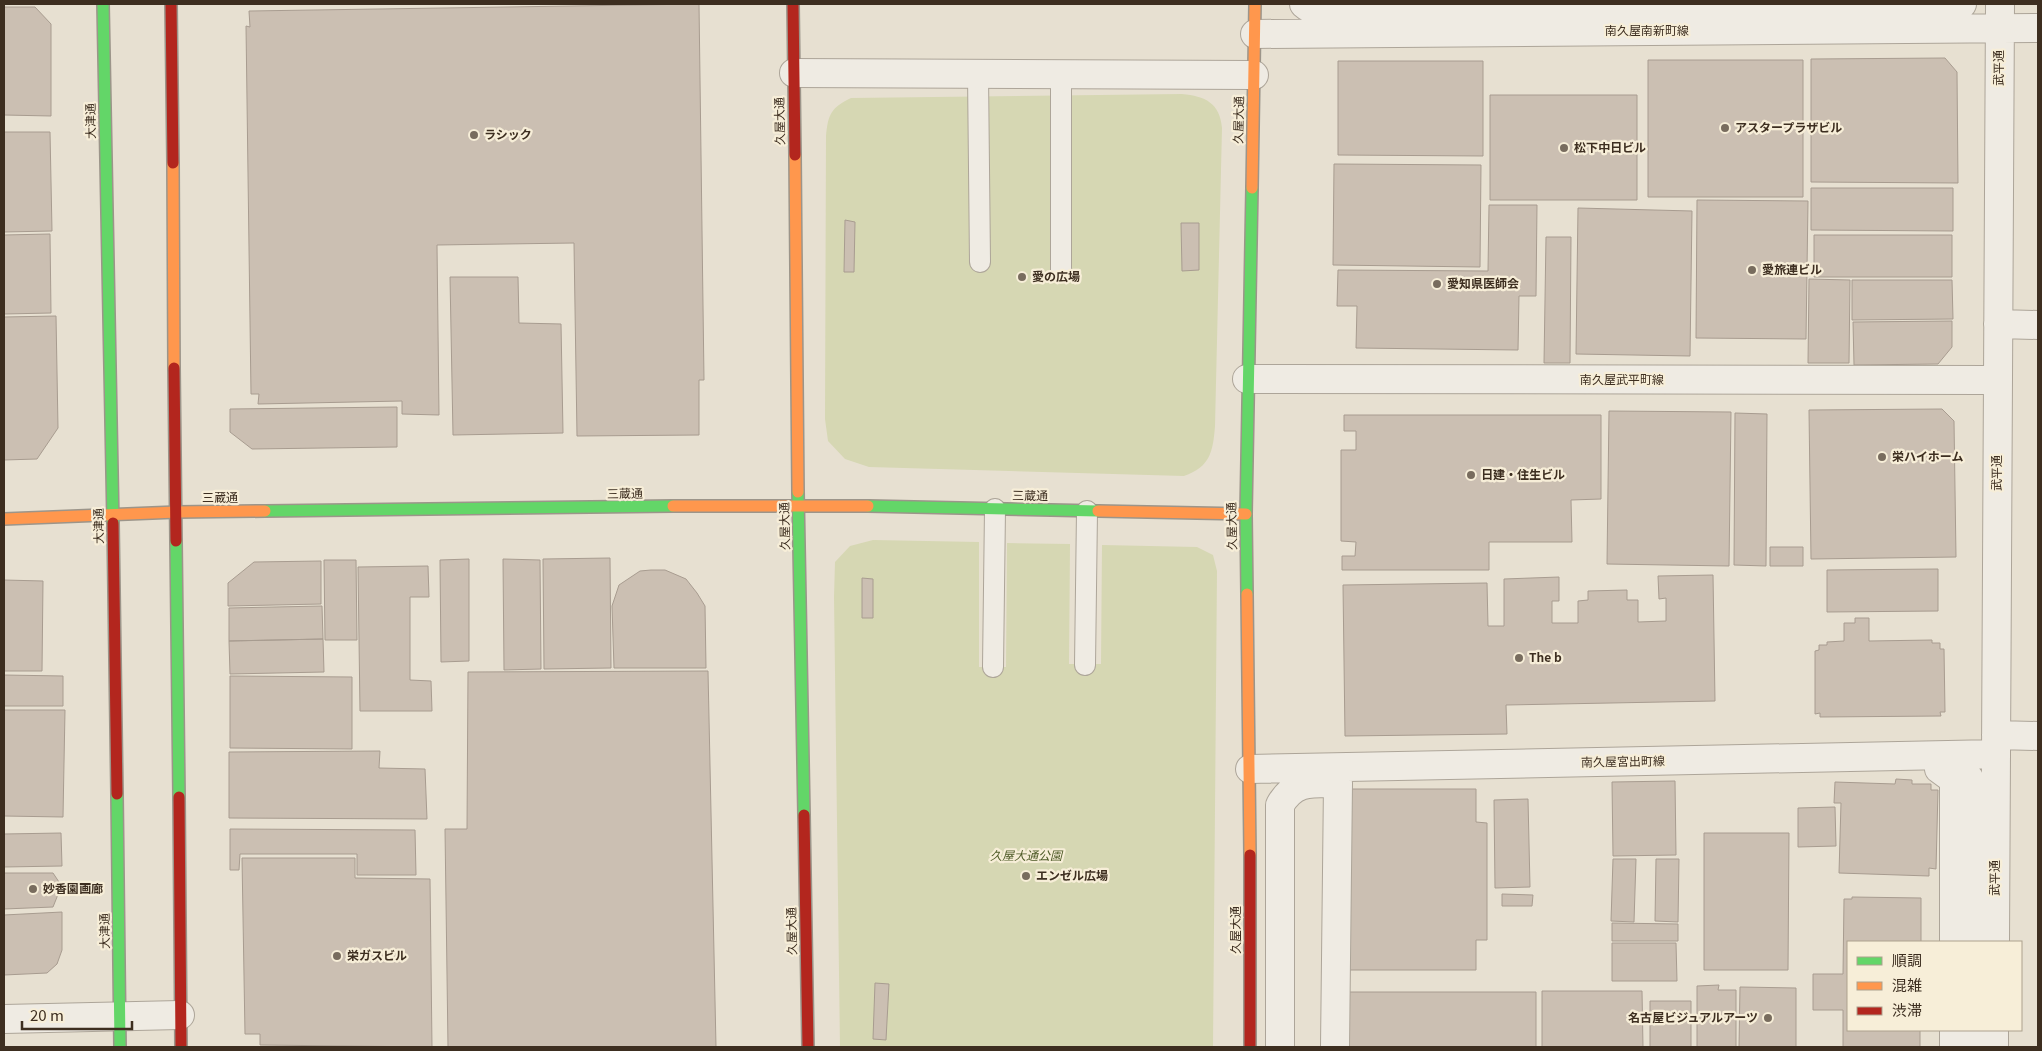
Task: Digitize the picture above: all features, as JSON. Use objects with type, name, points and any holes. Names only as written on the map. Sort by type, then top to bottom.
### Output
[{"type":"street","name":"大津通","points":[[103,4],[113,516],[120,1047]]},
{"type":"street","points":[[171,4],[181,1047]]},
{"type":"street","name":"久屋大通","points":[[793,4],[798,505],[808,1047]]},
{"type":"street","name":"久屋大通","points":[[1250,1047],[1250,769],[1246,514],[1255,4]]},
{"type":"street","points":[[1304,4],[1320,12],[1341,14],[1953,8],[1962,4]]},
{"type":"street","name":"南久屋南新町線","points":[[1255,34],[2000,16],[2038,28]]},
{"type":"street","name":"武平通","points":[[1995,941],[2000,16]]},
{"type":"street","points":[[794,73],[1254,76]]},
{"type":"street","points":[[1998,324],[2038,325]]},
{"type":"street","name":"南久屋武平町線","points":[[1247,379],[1998,380]]},
{"type":"street","name":"三蔵通","points":[[4,519],[177,512],[798,505],[1246,514]]},
{"type":"street","points":[[1996,744],[2038,736]]},
{"type":"street","name":"南久屋宮出町線","points":[[1250,769],[1996,744]]},
{"type":"street","points":[[1954,941],[1954,780],[1939,769],[1963,771],[1971,781],[1973,941]]},
{"type":"street","points":[[1280,1047],[1280,805],[1286,794],[1304,784],[1338,783],[1335,1047]]},
{"type":"street","points":[[4,1019],[180,1015]]},
{"type":"street","points":[[1954,1031],[1954,1047]]},
{"type":"street","points":[[1974,1031],[1974,1047]]},
{"type":"street","points":[[1994,1031],[1994,1047]]},
{"type":"lane","points":[[978,74],[980,262]]},
{"type":"lane","points":[[1061,74],[1061,272]]},
{"type":"lane","points":[[993,667],[995,509]]},
{"type":"lane","points":[[1085,664],[1087,511]]},
{"type":"green space","name":"愛の広場","points":[[1182,94],[1198,97],[1210,102],[1218,112],[1222,128],[1215,426],[1213,444],[1205,463],[1200,468],[1184,476],[869,467],[845,459],[828,441],[825,419],[826,136],[828,122],[835,109],[851,98]]},
{"type":"green space","name":"久屋大通公園","points":[[873,540],[979,542],[979,667],[1006,667],[1007,543],[1070,544],[1069,664],[1101,664],[1102,545],[1197,547],[1213,555],[1217,571],[1213,1047],[840,1047],[835,562],[850,546]]},
{"type":"building","name":"ラシック","points":[[699,4],[704,380],[699,380],[699,435],[577,436],[574,243],[437,245],[439,415],[402,414],[402,401],[258,404],[259,394],[251,394],[246,26],[250,27],[249,11]]},
{"type":"building","points":[[4,7],[35,7],[51,24],[51,116],[4,115]]},
{"type":"building","points":[[1945,58],[1957,72],[1958,183],[1811,182],[1811,59]]},
{"type":"building","name":"アスタープラザビル","points":[[1648,60],[1803,60],[1803,197],[1648,197]]},
{"type":"building","points":[[1338,61],[1483,61],[1483,156],[1338,155]]},
{"type":"building","name":"松下中日ビル","points":[[1490,95],[1637,95],[1637,200],[1490,200]]},
{"type":"building","points":[[4,132],[50,132],[52,231],[4,232]]},
{"type":"building","points":[[1334,164],[1481,165],[1480,267],[1333,265]]},
{"type":"building","points":[[1811,188],[1953,188],[1953,231],[1811,230]]},
{"type":"building","name":"愛旅連ビル","points":[[1697,200],[1808,201],[1806,339],[1696,338]]},
{"type":"building","name":"愛知県医師会","points":[[1489,205],[1537,205],[1536,296],[1519,296],[1518,350],[1356,348],[1357,306],[1337,306],[1338,270],[1488,271]]},
{"type":"building","points":[[1578,208],[1692,211],[1690,356],[1576,354]]},
{"type":"building","points":[[845,220],[855,222],[854,272],[844,272]]},
{"type":"building","points":[[1181,223],[1199,223],[1199,270],[1182,271]]},
{"type":"building","points":[[50,234],[51,313],[4,314],[4,235]]},
{"type":"building","points":[[1814,235],[1952,235],[1952,277],[1814,277]]},
{"type":"building","points":[[1546,237],[1571,237],[1570,363],[1544,363]]},
{"type":"building","points":[[450,277],[518,277],[519,323],[561,324],[563,433],[453,435]]},
{"type":"building","points":[[1809,279],[1850,280],[1849,363],[1808,363]]},
{"type":"building","points":[[1852,280],[1952,280],[1953,319],[1852,320]]},
{"type":"building","points":[[56,316],[58,428],[37,459],[4,460],[4,317]]},
{"type":"building","points":[[1952,321],[1952,347],[1938,364],[1854,365],[1853,322]]},
{"type":"building","points":[[397,407],[397,447],[252,449],[230,432],[230,409]]},
{"type":"building","name":"栄ハイホーム","points":[[1942,409],[1954,421],[1956,557],[1811,559],[1809,410]]},
{"type":"building","points":[[1609,411],[1731,412],[1729,566],[1607,564]]},
{"type":"building","points":[[1735,413],[1767,414],[1766,566],[1734,565]]},
{"type":"building","name":"日建・住生ビル","points":[[1344,415],[1601,415],[1601,499],[1571,500],[1572,542],[1489,542],[1489,570],[1342,570],[1342,556],[1355,556],[1356,542],[1341,541],[1341,450],[1356,450],[1356,431],[1344,431]]},
{"type":"building","points":[[1770,547],[1803,547],[1803,566],[1770,566]]},
{"type":"building","points":[[610,558],[611,668],[544,669],[543,559]]},
{"type":"building","points":[[469,559],[469,661],[441,662],[440,560]]},
{"type":"building","points":[[503,559],[540,560],[541,669],[504,670]]},
{"type":"building","points":[[324,560],[356,560],[357,640],[325,640]]},
{"type":"building","points":[[321,561],[321,604],[228,606],[228,583],[254,562]]},
{"type":"building","points":[[428,566],[429,597],[410,597],[410,680],[431,681],[432,711],[360,711],[358,567]]},
{"type":"building","points":[[1938,569],[1938,611],[1827,612],[1827,570]]},
{"type":"building","points":[[665,570],[686,579],[705,606],[706,668],[614,668],[612,606],[619,585],[640,571]]},
{"type":"building","points":[[1713,575],[1715,701],[1506,705],[1507,734],[1345,736],[1343,585],[1487,583],[1488,626],[1504,626],[1504,579],[1559,577],[1559,601],[1552,601],[1552,623],[1578,623],[1578,601],[1588,600],[1588,591],[1627,590],[1627,600],[1638,600],[1638,622],[1666,621],[1666,598],[1659,599],[1658,576]]},
{"type":"building","points":[[862,578],[873,579],[873,618],[862,618]]},
{"type":"building","points":[[4,580],[43,581],[42,671],[4,671]]},
{"type":"building","points":[[322,606],[323,639],[229,641],[229,608]]},
{"type":"building","points":[[1855,618],[1869,618],[1869,641],[1932,640],[1932,643],[1940,643],[1940,649],[1944,649],[1945,712],[1940,712],[1941,716],[1820,717],[1820,713],[1815,714],[1815,651],[1819,650],[1819,645],[1827,645],[1827,642],[1844,641],[1844,623],[1855,623]]},
{"type":"building","points":[[323,639],[324,672],[230,674],[229,641]]},
{"type":"building","points":[[708,671],[716,1047],[448,1047],[445,829],[467,829],[468,672]]},
{"type":"building","points":[[4,675],[63,676],[63,706],[4,706]]},
{"type":"building","points":[[230,676],[352,677],[352,749],[230,748]]},
{"type":"building","points":[[4,710],[65,710],[63,817],[4,816]]},
{"type":"building","points":[[380,751],[379,768],[425,769],[427,819],[229,818],[229,752]]},
{"type":"building","points":[[1896,779],[1912,780],[1912,784],[1931,784],[1931,790],[1938,790],[1936,869],[1929,868],[1929,876],[1839,873],[1841,803],[1834,803],[1835,782],[1895,784]]},
{"type":"building","points":[[1675,781],[1676,855],[1613,856],[1612,782]]},
{"type":"building","points":[[1346,789],[1476,789],[1476,822],[1487,823],[1487,940],[1476,940],[1476,970],[1346,970]]},
{"type":"building","points":[[1528,799],[1530,887],[1495,888],[1494,800]]},
{"type":"building","points":[[1835,807],[1836,846],[1798,847],[1798,808]]},
{"type":"building","points":[[230,829],[415,830],[416,875],[357,875],[357,854],[240,854],[239,870],[230,870]]},
{"type":"building","points":[[61,833],[62,866],[4,867],[4,834]]},
{"type":"building","points":[[1704,833],[1789,833],[1788,970],[1704,970]]},
{"type":"building","name":"栄ガスビル","points":[[242,858],[355,858],[355,878],[430,879],[432,1047],[260,1045],[260,1034],[245,1034]]},
{"type":"building","points":[[1613,859],[1636,859],[1634,922],[1611,921]]},
{"type":"building","points":[[1656,859],[1679,859],[1678,922],[1655,921]]},
{"type":"building","points":[[4,873],[53,873],[59,882],[59,892],[53,907],[4,909]]},
{"type":"building","points":[[1502,894],[1533,895],[1532,906],[1502,906]]},
{"type":"building","points":[[1852,897],[1921,898],[1921,941],[1847,941],[1847,1031],[1920,1031],[1920,1047],[1843,1047],[1843,1010],[1813,1010],[1813,974],[1843,974],[1844,899],[1852,899]]},
{"type":"building","points":[[62,912],[62,950],[57,964],[47,973],[4,975],[4,915]]},
{"type":"building","points":[[1612,923],[1678,924],[1678,941],[1612,941]]},
{"type":"building","points":[[1612,943],[1676,943],[1677,981],[1612,981]]},
{"type":"building","points":[[875,983],[889,984],[886,1040],[873,1039]]},
{"type":"building","points":[[1719,985],[1718,990],[1736,990],[1736,1047],[1697,1047],[1697,986]]},
{"type":"building","name":"名古屋ビジュアルアーツ","points":[[1740,987],[1796,988],[1796,1047],[1739,1047]]},
{"type":"building","points":[[1542,991],[1642,991],[1643,1047],[1542,1047]]},
{"type":"building","points":[[1341,992],[1536,992],[1536,1047],[1341,1047]]},
{"type":"building","points":[[1650,1001],[1691,1001],[1691,1047],[1650,1047]]},
{"type":"traffic: fast","points":[[103,4],[113,523]]},
{"type":"traffic: fast","points":[[1247,594],[1246,514],[1252,188]]},
{"type":"traffic: fast","points":[[798,492],[804,815]]},
{"type":"traffic: fast","points":[[265,511],[673,506]]},
{"type":"traffic: fast","points":[[868,506],[1098,511]]},
{"type":"traffic: fast","points":[[176,541],[179,797]]},
{"type":"traffic: fast","points":[[117,794],[120,1047]]},
{"type":"traffic: slow","points":[[1252,188],[1255,4]]},
{"type":"traffic: slow","points":[[795,155],[798,492]]},
{"type":"traffic: slow","points":[[173,163],[174,368]]},
{"type":"traffic: slow","points":[[673,506],[868,506]]},
{"type":"traffic: slow","points":[[4,519],[177,512],[265,511]]},
{"type":"traffic: slow","points":[[1098,511],[1246,514]]},
{"type":"traffic: slow","points":[[1247,594],[1250,855]]},
{"type":"traffic: jam","points":[[171,4],[173,163]]},
{"type":"traffic: jam","points":[[793,4],[795,155]]},
{"type":"traffic: jam","points":[[174,368],[176,541]]},
{"type":"traffic: jam","points":[[113,523],[117,794]]},
{"type":"traffic: jam","points":[[179,797],[181,1047]]},
{"type":"traffic: jam","points":[[804,815],[808,1047]]},
{"type":"traffic: jam","points":[[1250,855],[1250,1047]]},
{"type":"place","name":"アスタープラザビル","points":[[1725,128]]},
{"type":"place","name":"ラシック","points":[[474,135]]},
{"type":"place","name":"松下中日ビル","points":[[1564,148]]},
{"type":"place","name":"愛旅連ビル","points":[[1752,270]]},
{"type":"place","name":"愛の広場","points":[[1022,277]]},
{"type":"place","name":"愛知県医師会","points":[[1437,284]]},
{"type":"place","name":"栄ハイホーム","points":[[1882,457]]},
{"type":"place","name":"日建・住生ビル","points":[[1471,475]]},
{"type":"place","name":"The b","points":[[1519,658]]},
{"type":"place","name":"エンゼル広場","points":[[1026,876]]},
{"type":"place","name":"妙香園画廊","points":[[33,889]]},
{"type":"place","name":"栄ガスビル","points":[[337,956]]},
{"type":"place","name":"名古屋ビジュアルアーツ","points":[[1768,1018]]}]
